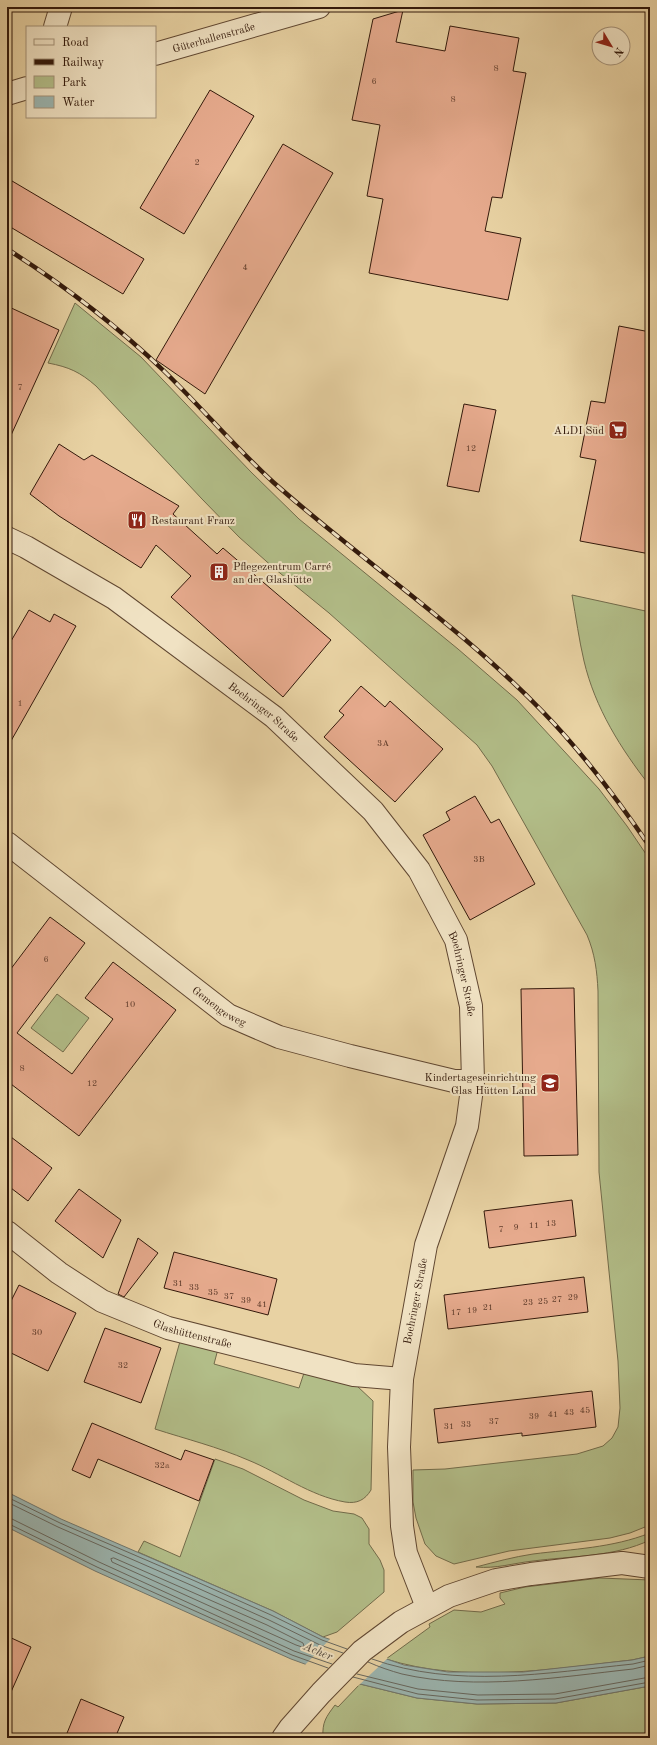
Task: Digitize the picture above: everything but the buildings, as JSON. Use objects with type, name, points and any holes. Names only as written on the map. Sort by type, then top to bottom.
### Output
[{"type":"street","points":[[55,26],[62,7]]},
{"type":"street","name":"Güterhallenstraße","points":[[156,54],[319,7]]},
{"type":"street","points":[[7,94],[26,88]]},
{"type":"street","name":"Boehringer Straße","points":[[7,538],[26,547],[114,598],[274,717],[373,811],[419,870],[456,940],[471,1006],[473,1082],[467,1126],[426,1245],[402,1379],[399,1448],[402,1526],[406,1553],[428,1607]]},
{"type":"street","name":"Gemengeweg","points":[[7,844],[228,1015],[279,1037],[454,1081],[473,1082]]},
{"type":"street","name":"Glashüttenstraße","points":[[7,1232],[59,1273],[102,1302],[168,1328],[354,1375],[402,1379]]},
{"type":"street","points":[[622,1563],[650,1552]]},
{"type":"street","points":[[282,1738],[321,1693],[362,1651],[401,1622],[449,1596],[496,1580],[532,1574],[622,1563],[650,1566]]},
{"type":"green space","points":[[75,303],[141,357],[251,472],[299,519],[458,649],[517,700],[599,789],[650,860],[650,1525],[630,1533],[610,1538],[509,1551],[454,1564],[436,1556],[425,1544],[416,1518],[413,1502],[413,1470],[445,1469],[577,1454],[603,1446],[612,1438],[618,1427],[620,1408],[618,1361],[599,1172],[598,991],[594,956],[587,935],[492,766],[477,745],[329,613],[275,569],[239,537],[96,386],[85,377],[74,371],[62,366],[48,363]]},
{"type":"green space","points":[[572,595],[650,612],[650,786],[619,743],[595,695],[584,661]]},
{"type":"green space","points":[[57,994],[89,1018],[63,1052],[31,1028]]},
{"type":"green space","points":[[181,1338],[218,1349],[214,1364],[299,1388],[304,1373],[357,1386],[373,1401],[371,1490],[369,1493],[357,1502],[345,1502],[332,1499],[307,1490],[260,1465],[237,1455],[155,1429]]},
{"type":"green space","points":[[215,1459],[243,1469],[304,1500],[333,1511],[354,1514],[362,1518],[369,1529],[369,1544],[380,1560],[384,1570],[384,1592],[337,1632],[323,1637],[273,1611],[138,1552],[144,1541],[180,1557]]},
{"type":"green space","points":[[650,1533],[650,1540],[636,1546],[608,1553],[533,1561],[498,1567],[476,1567],[526,1555],[607,1545]]},
{"type":"green space","points":[[600,1578],[650,1580],[650,1656],[632,1660],[570,1667],[477,1673],[416,1667],[386,1659],[430,1627],[429,1624],[454,1610],[481,1612],[505,1604],[500,1598],[500,1593],[525,1587]]},
{"type":"green space","points":[[360,1684],[417,1698],[477,1704],[556,1703],[650,1686],[650,1738],[522,1738],[514,1734],[513,1738],[323,1738],[324,1724],[329,1713],[335,1705],[338,1707]]},
{"type":"water","name":"Acher","points":[[7,1492],[61,1519],[273,1611],[323,1637],[404,1665],[448,1672],[523,1672],[632,1660],[650,1656],[650,1686],[556,1703],[477,1704],[417,1698],[360,1684],[291,1659],[95,1571],[7,1527]]},
{"type":"pier","points":[[332,1637],[388,1658],[358,1686],[304,1666]]},
{"type":"railway","points":[[7,249],[89,306],[146,354],[273,482],[479,651],[543,712],[586,760],[613,794],[650,847]]},
{"type":"place","name":"ALDI Süd","points":[[618,430]]},
{"type":"place","name":"Restaurant Franz","points":[[137,520]]},
{"type":"place","name":"Pflegezentrum Carré an der Glashütte","points":[[219,572]]},
{"type":"place","name":"Kindertageseinrichtung Glas Hütten Land","points":[[550,1083]]}]
